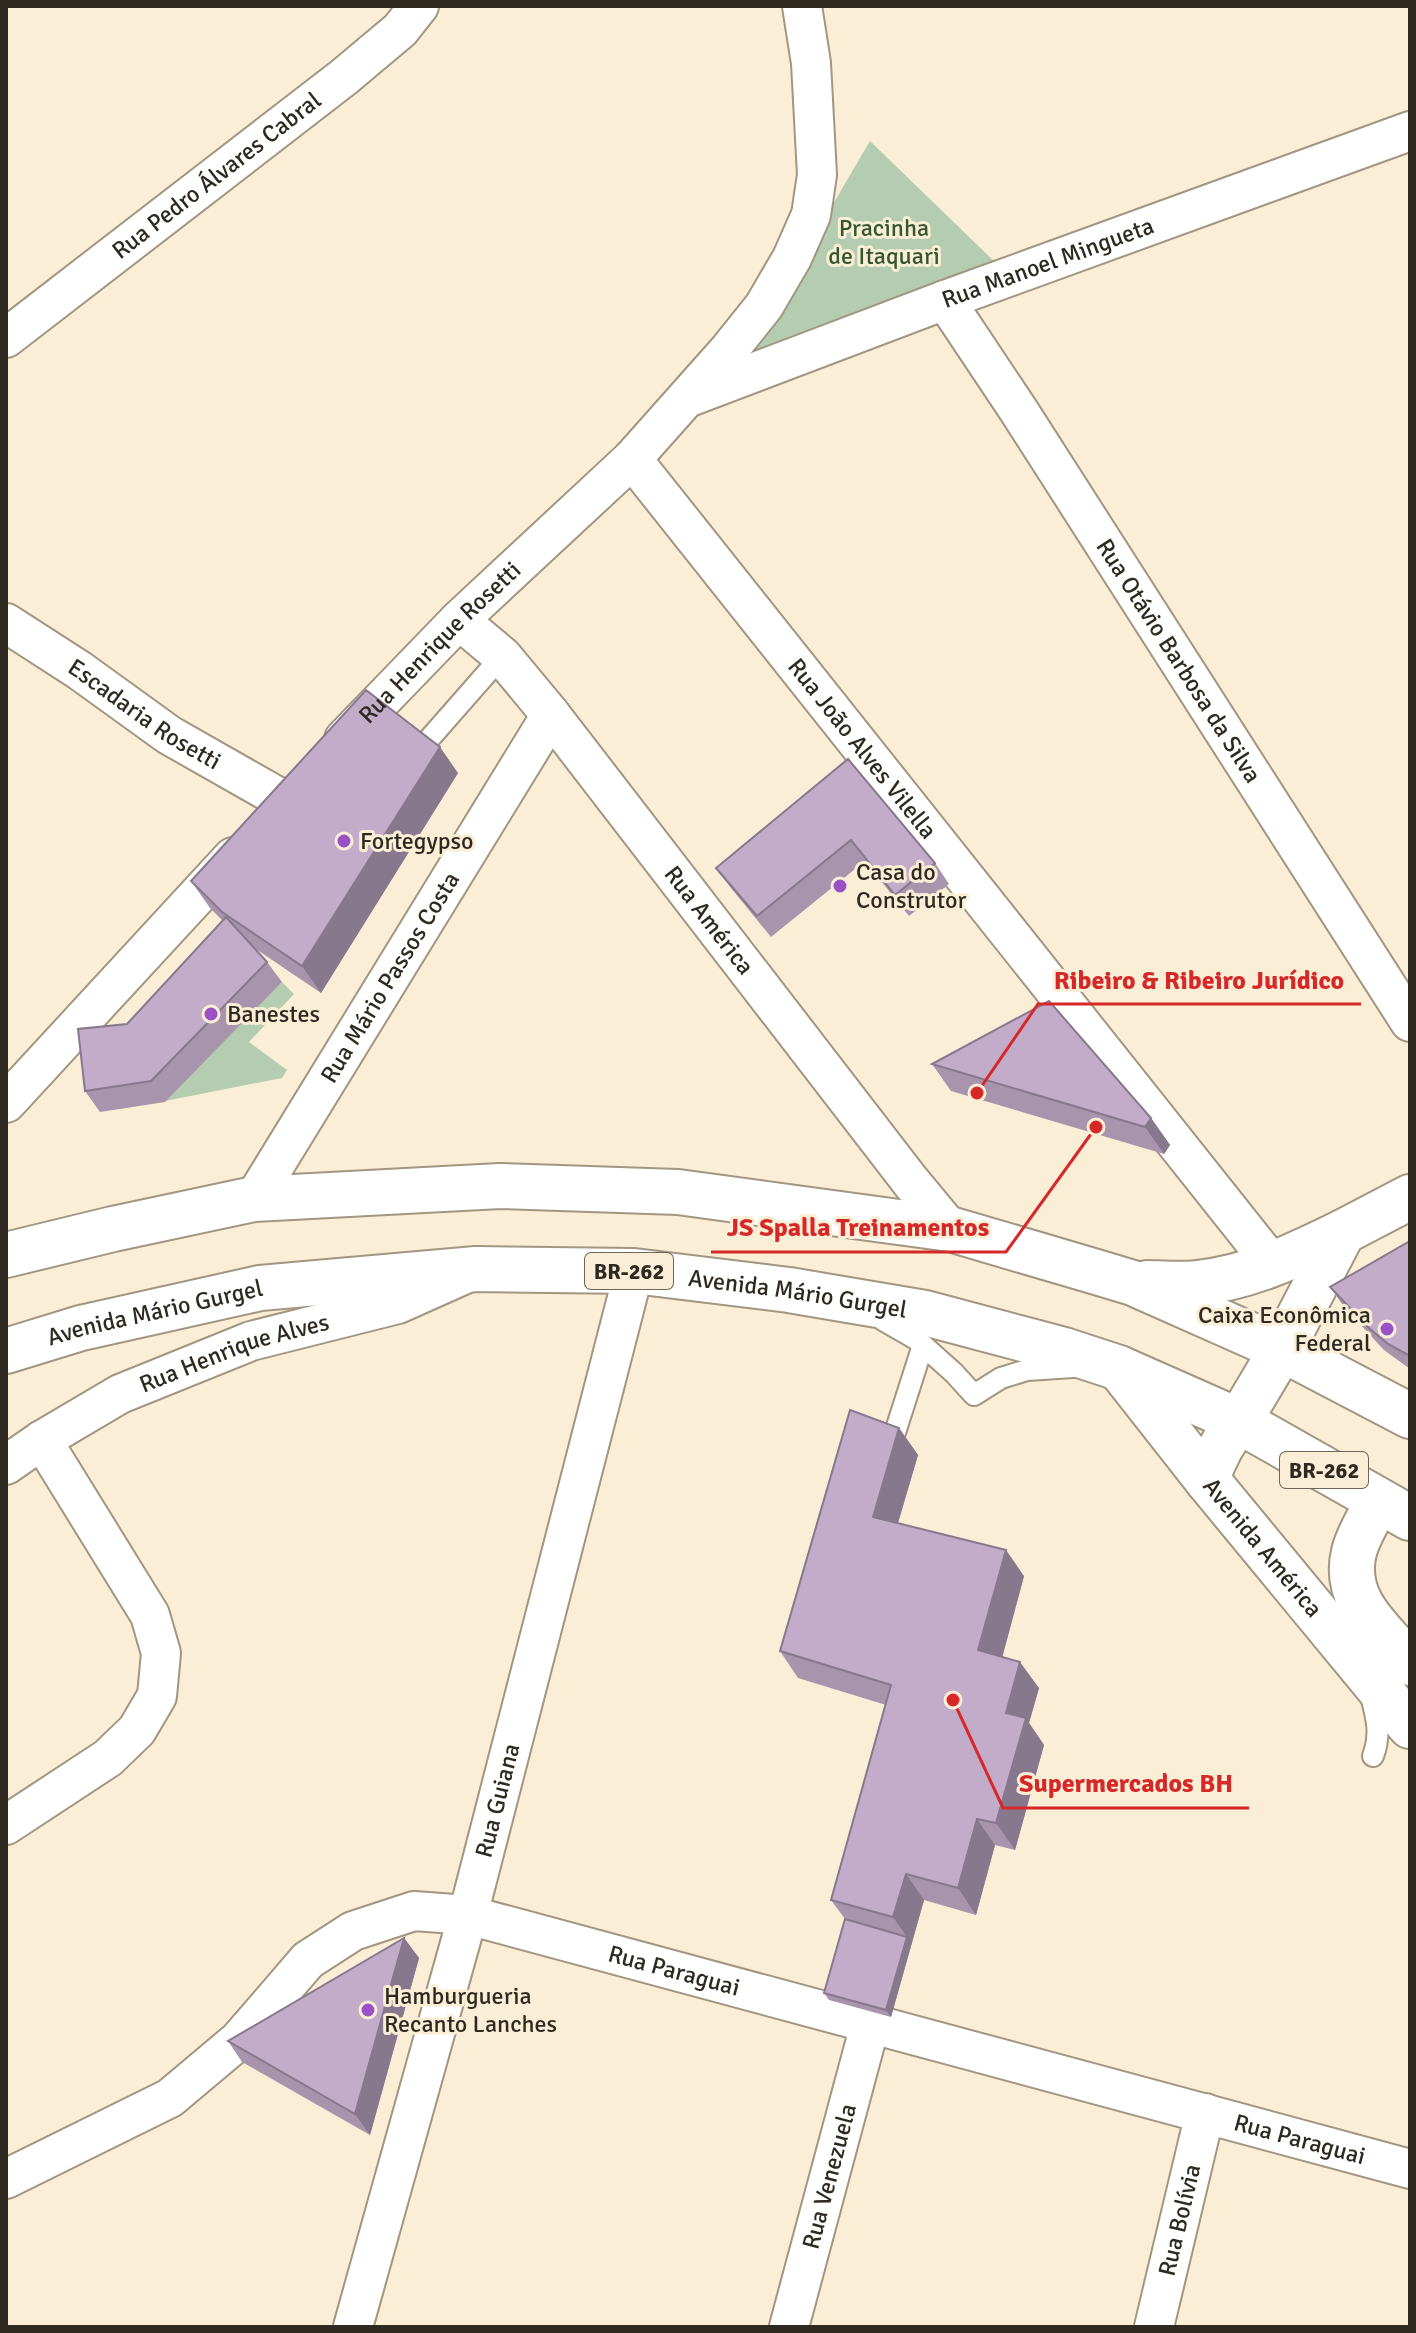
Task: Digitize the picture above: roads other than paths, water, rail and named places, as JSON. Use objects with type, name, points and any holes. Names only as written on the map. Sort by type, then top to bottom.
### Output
[{"type":"main road","points":[[6,1255],[254,1199],[500,1186],[678,1192],[950,1229],[1133,1283],[1282,1349],[1410,1416]]},
{"type":"main road","points":[[1133,1283],[1196,1283],[1273,1265],[1410,1197]]},
{"type":"main road","points":[[1207,1480],[1224,1438],[1239,1421],[1282,1349],[1343,1232]]},
{"type":"main road","name":"Avenida Mário Gurgel","points":[[6,1351],[81,1328],[260,1288],[476,1269],[634,1271],[925,1313],[1064,1350],[1119,1368],[1239,1421],[1394,1509]]},
{"type":"main road","name":"Avenida América","points":[[1119,1368],[1410,1726]]},
{"type":"main road","name":"Avenida América","points":[[1394,1509],[1354,1549],[1350,1573],[1360,1606],[1410,1663]]},
{"type":"street","name":"Rua Pedro Álvares Cabral","points":[[6,338],[344,77],[400,30],[419,6]]},
{"type":"street","name":"Rua Henrique Rosetti","points":[[6,1103],[285,801],[459,620],[632,459],[764,306],[792,258],[811,215],[817,175],[816,119],[802,6]]},
{"type":"street","name":"Rua Manoel Mingueta","points":[[685,399],[945,300],[1410,131]]},
{"type":"street","name":"Rua Otávio Barbosa da Silva","points":[[945,300],[1410,1022]]},
{"type":"street","name":"Rua João Alves Vilella","points":[[632,459],[1273,1265]]},
{"type":"street","name":"Rua América","points":[[459,620],[502,656],[551,715],[950,1229]]},
{"type":"street","name":"Escadaria Rosetti","points":[[6,623],[79,670],[169,735],[285,801]]},
{"type":"street","name":"Rua Mário Passos Costa","points":[[254,1199],[551,715]]},
{"type":"street","name":"Rua Henrique Alves","points":[[6,1465],[120,1394],[251,1341],[398,1304],[476,1269]]},
{"type":"street","name":"Rua Guiana","points":[[353,2327],[468,1915],[634,1271]]},
{"type":"street","points":[[6,1825],[108,1758],[137,1730],[157,1696],[161,1653],[150,1615],[42,1440]]},
{"type":"street","name":"Rua Paraguai","points":[[6,2179],[170,2098],[239,2040],[308,1960],[353,1931],[414,1911],[468,1915],[859,2017],[1410,2169]]},
{"type":"street","name":"Rua Venezuela","points":[[789,2327],[859,2017]]},
{"type":"street","name":"Rua Bolívia","points":[[1154,2327],[1205,2113]]},
{"type":"lane","points":[[423,746],[502,656]]},
{"type":"lane","points":[[848,1300],[916,1339],[974,1395],[1001,1378],[1027,1370],[1119,1368]]},
{"type":"lane","points":[[891,1445],[923,1345]]},
{"type":"lane","points":[[1352,1657],[1369,1688],[1378,1722],[1373,1756]]},
{"type":"place","name":"Fortegypso","points":[[344,841]]},
{"type":"place","name":"Casa do Construtor","points":[[840,886]]},
{"type":"place","name":"Banestes","points":[[211,1014]]},
{"type":"place","name":"Ribeiro & Ribeiro Jurídico","points":[[977,1093]]},
{"type":"place","name":"JS Spalla Treinamentos","points":[[1096,1127]]},
{"type":"place","name":"Caixa Econômica Federal","points":[[1387,1329]]},
{"type":"place","name":"Supermercados BH","points":[[953,1700]]},
{"type":"place","name":"Hamburgueria Recanto Lanches","points":[[368,2010]]},
{"type":"park label","name":"Pracinha de Itaquari","points":[[884,242]]}]
